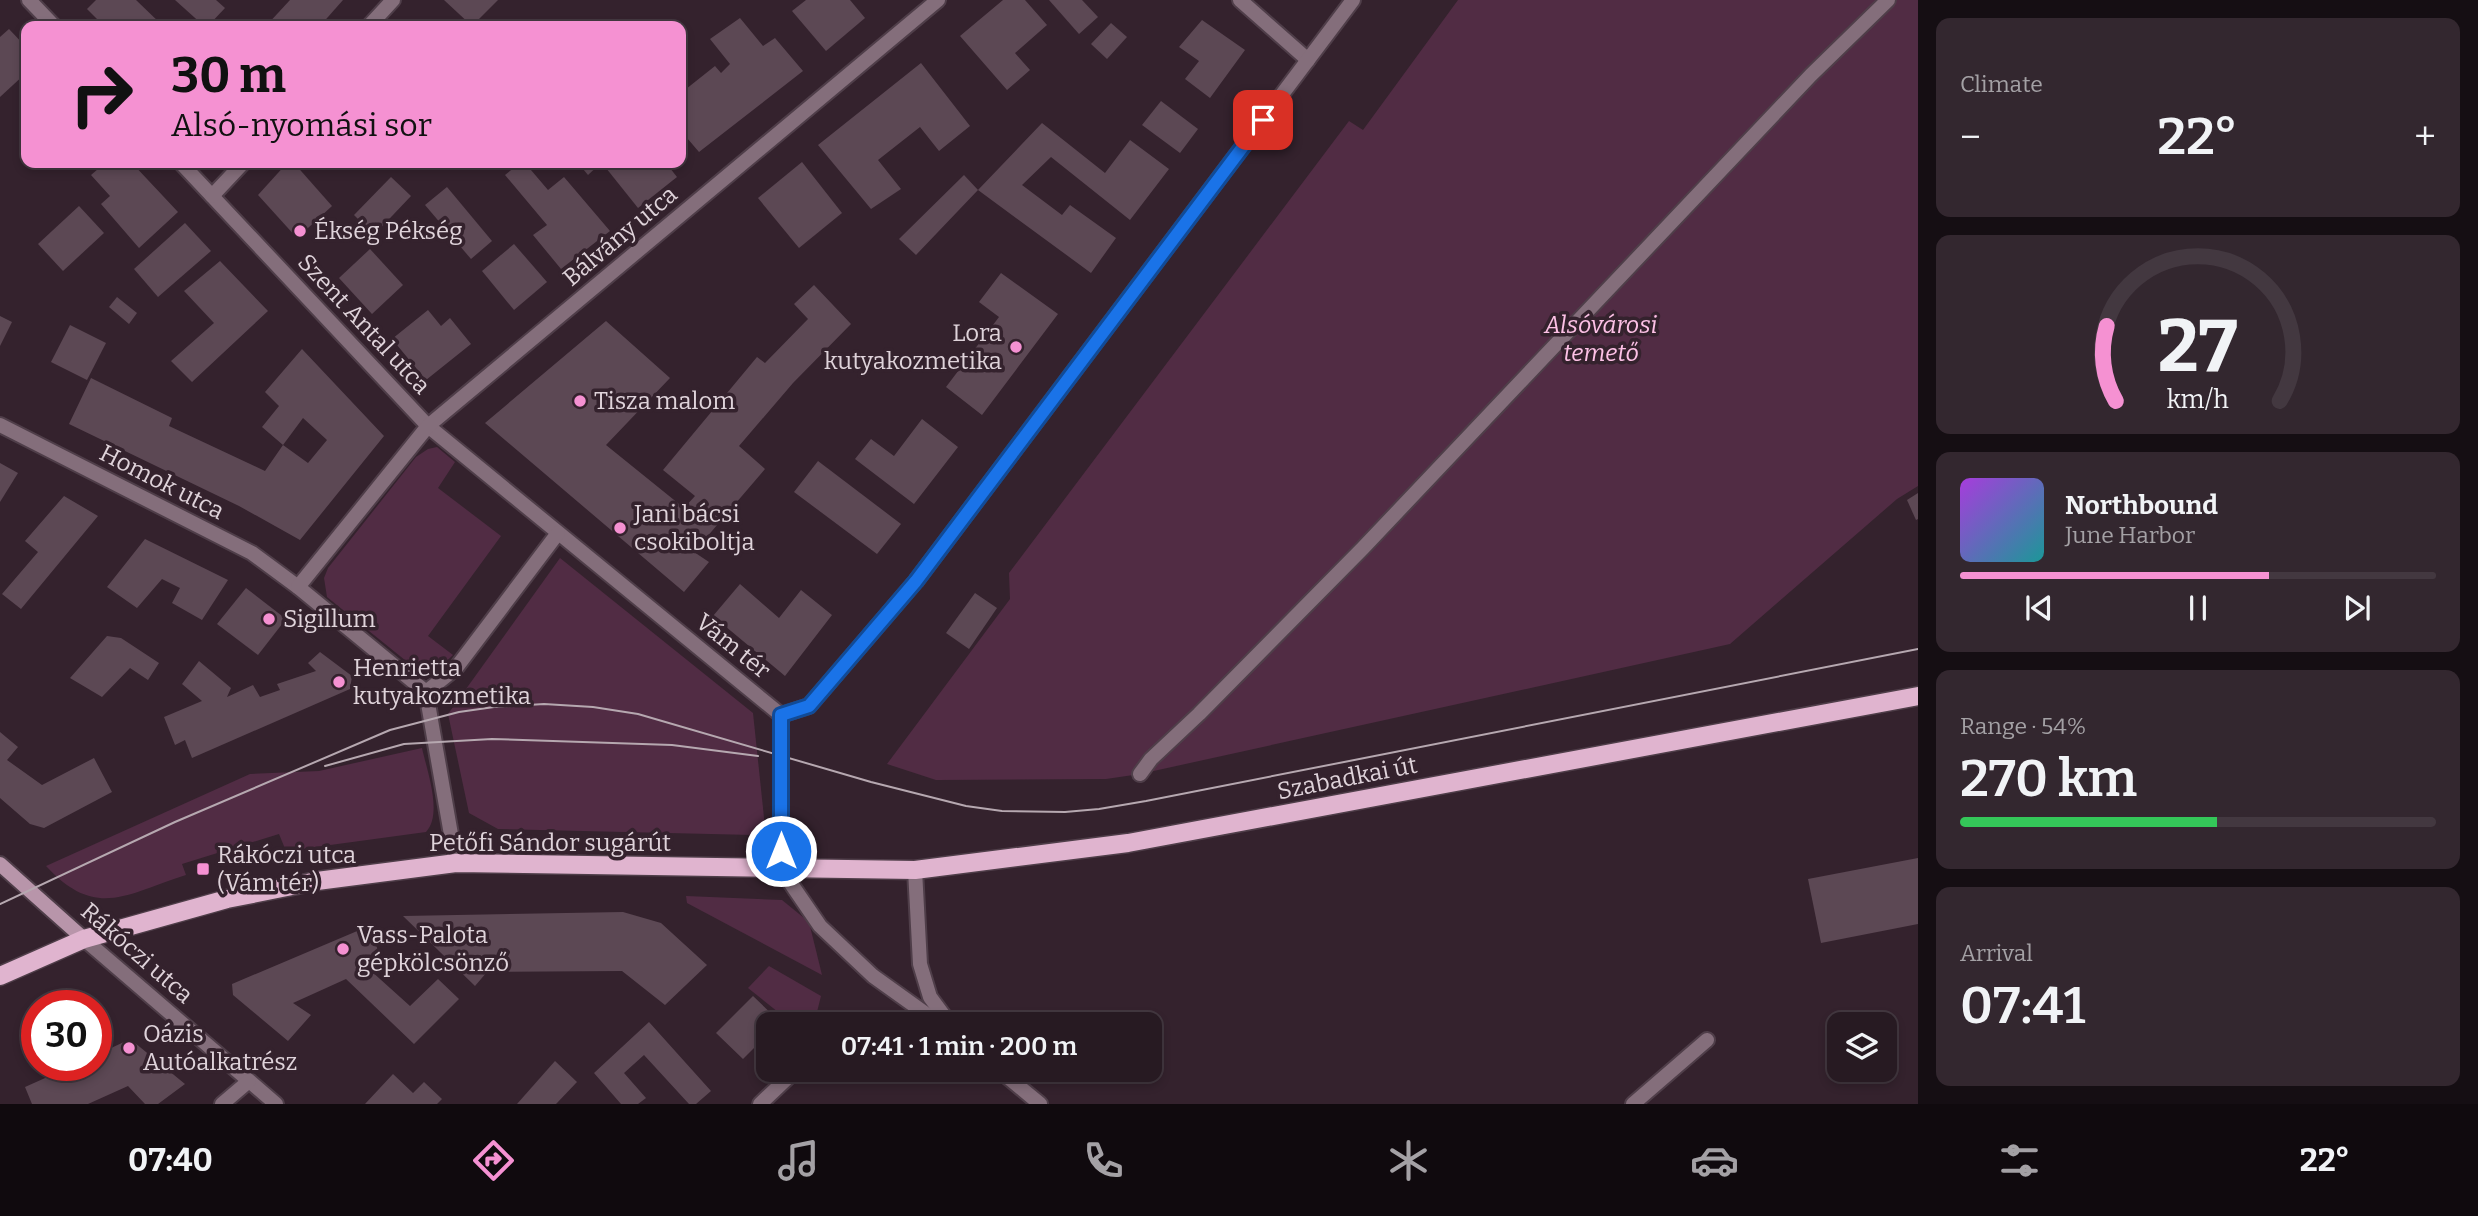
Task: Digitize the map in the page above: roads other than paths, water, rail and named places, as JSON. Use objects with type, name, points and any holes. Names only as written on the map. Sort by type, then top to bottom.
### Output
[{"type":"main road","name":"Szabadkai út","points":[[781,869],[915,870],[1128,844],[1918,696]]},
{"type":"main road","name":"Petőfi Sándor sugárút","points":[[0,976],[84,939],[227,899],[317,881],[456,863],[781,869]]},
{"type":"street","points":[[29,0],[49,21]]},
{"type":"street","points":[[374,21],[393,0]]},
{"type":"street","name":"Bálvány utca","points":[[428,426],[938,0]]},
{"type":"street","points":[[1240,0],[1308,60]]},
{"type":"street","points":[[923,1012],[873,976],[820,926],[781,869],[781,715],[809,706],[916,581],[1353,0]]},
{"type":"street","points":[[1140,774],[1151,759],[1363,548],[1811,75],[1888,0]]},
{"type":"street","name":"Szent Antal utca","points":[[186,168],[428,426]]},
{"type":"street","points":[[212,196],[238,168]]},
{"type":"street","name":"Homok utca","points":[[0,425],[252,553],[298,587]]},
{"type":"street","points":[[428,426],[298,587],[426,692],[456,863]]},
{"type":"street","name":"Vám tér","points":[[428,426],[781,715]]},
{"type":"street","points":[[426,692],[456,668],[558,533]]},
{"type":"street","name":"Rákóczi utca","points":[[0,864],[276,1104]]},
{"type":"street","points":[[915,870],[920,964],[930,997],[941,1012]]},
{"type":"street","points":[[1633,1104],[1707,1040]]},
{"type":"street","points":[[222,1104],[249,1081]]},
{"type":"street","points":[[760,1104],[783,1082]]},
{"type":"street","points":[[1014,1082],[1040,1104]]},
{"type":"tram line","points":[[0,904],[175,822],[390,730],[459,712],[494,707],[544,704],[593,707],[638,714],[871,782],[966,806],[1002,811],[1065,812],[1146,801],[1918,649]]},
{"type":"tram line","points":[[325,766],[404,744],[492,739],[672,745],[758,756]]},
{"type":"place","name":"Ékség Pékség","points":[[300,231]]},
{"type":"place","name":"Lora kutyakozmetika","points":[[1016,347]]},
{"type":"place","name":"Tisza malom","points":[[580,401]]},
{"type":"place","name":"Jani bácsi csokiboltja","points":[[620,528]]},
{"type":"place","name":"Sigillum","points":[[269,619]]},
{"type":"place","name":"Henrietta kutyakozmetika","points":[[339,682]]},
{"type":"place","name":"Rákóczi utca (Vám tér)","points":[[203,869]]},
{"type":"place","name":"Vass-Palota gépkölcsönző","points":[[343,949]]},
{"type":"place","name":"Oázis Autóalkatrész","points":[[129,1048]]},
{"type":"park label","name":"Alsóvárosi temető","points":[[1601,339]]}]
